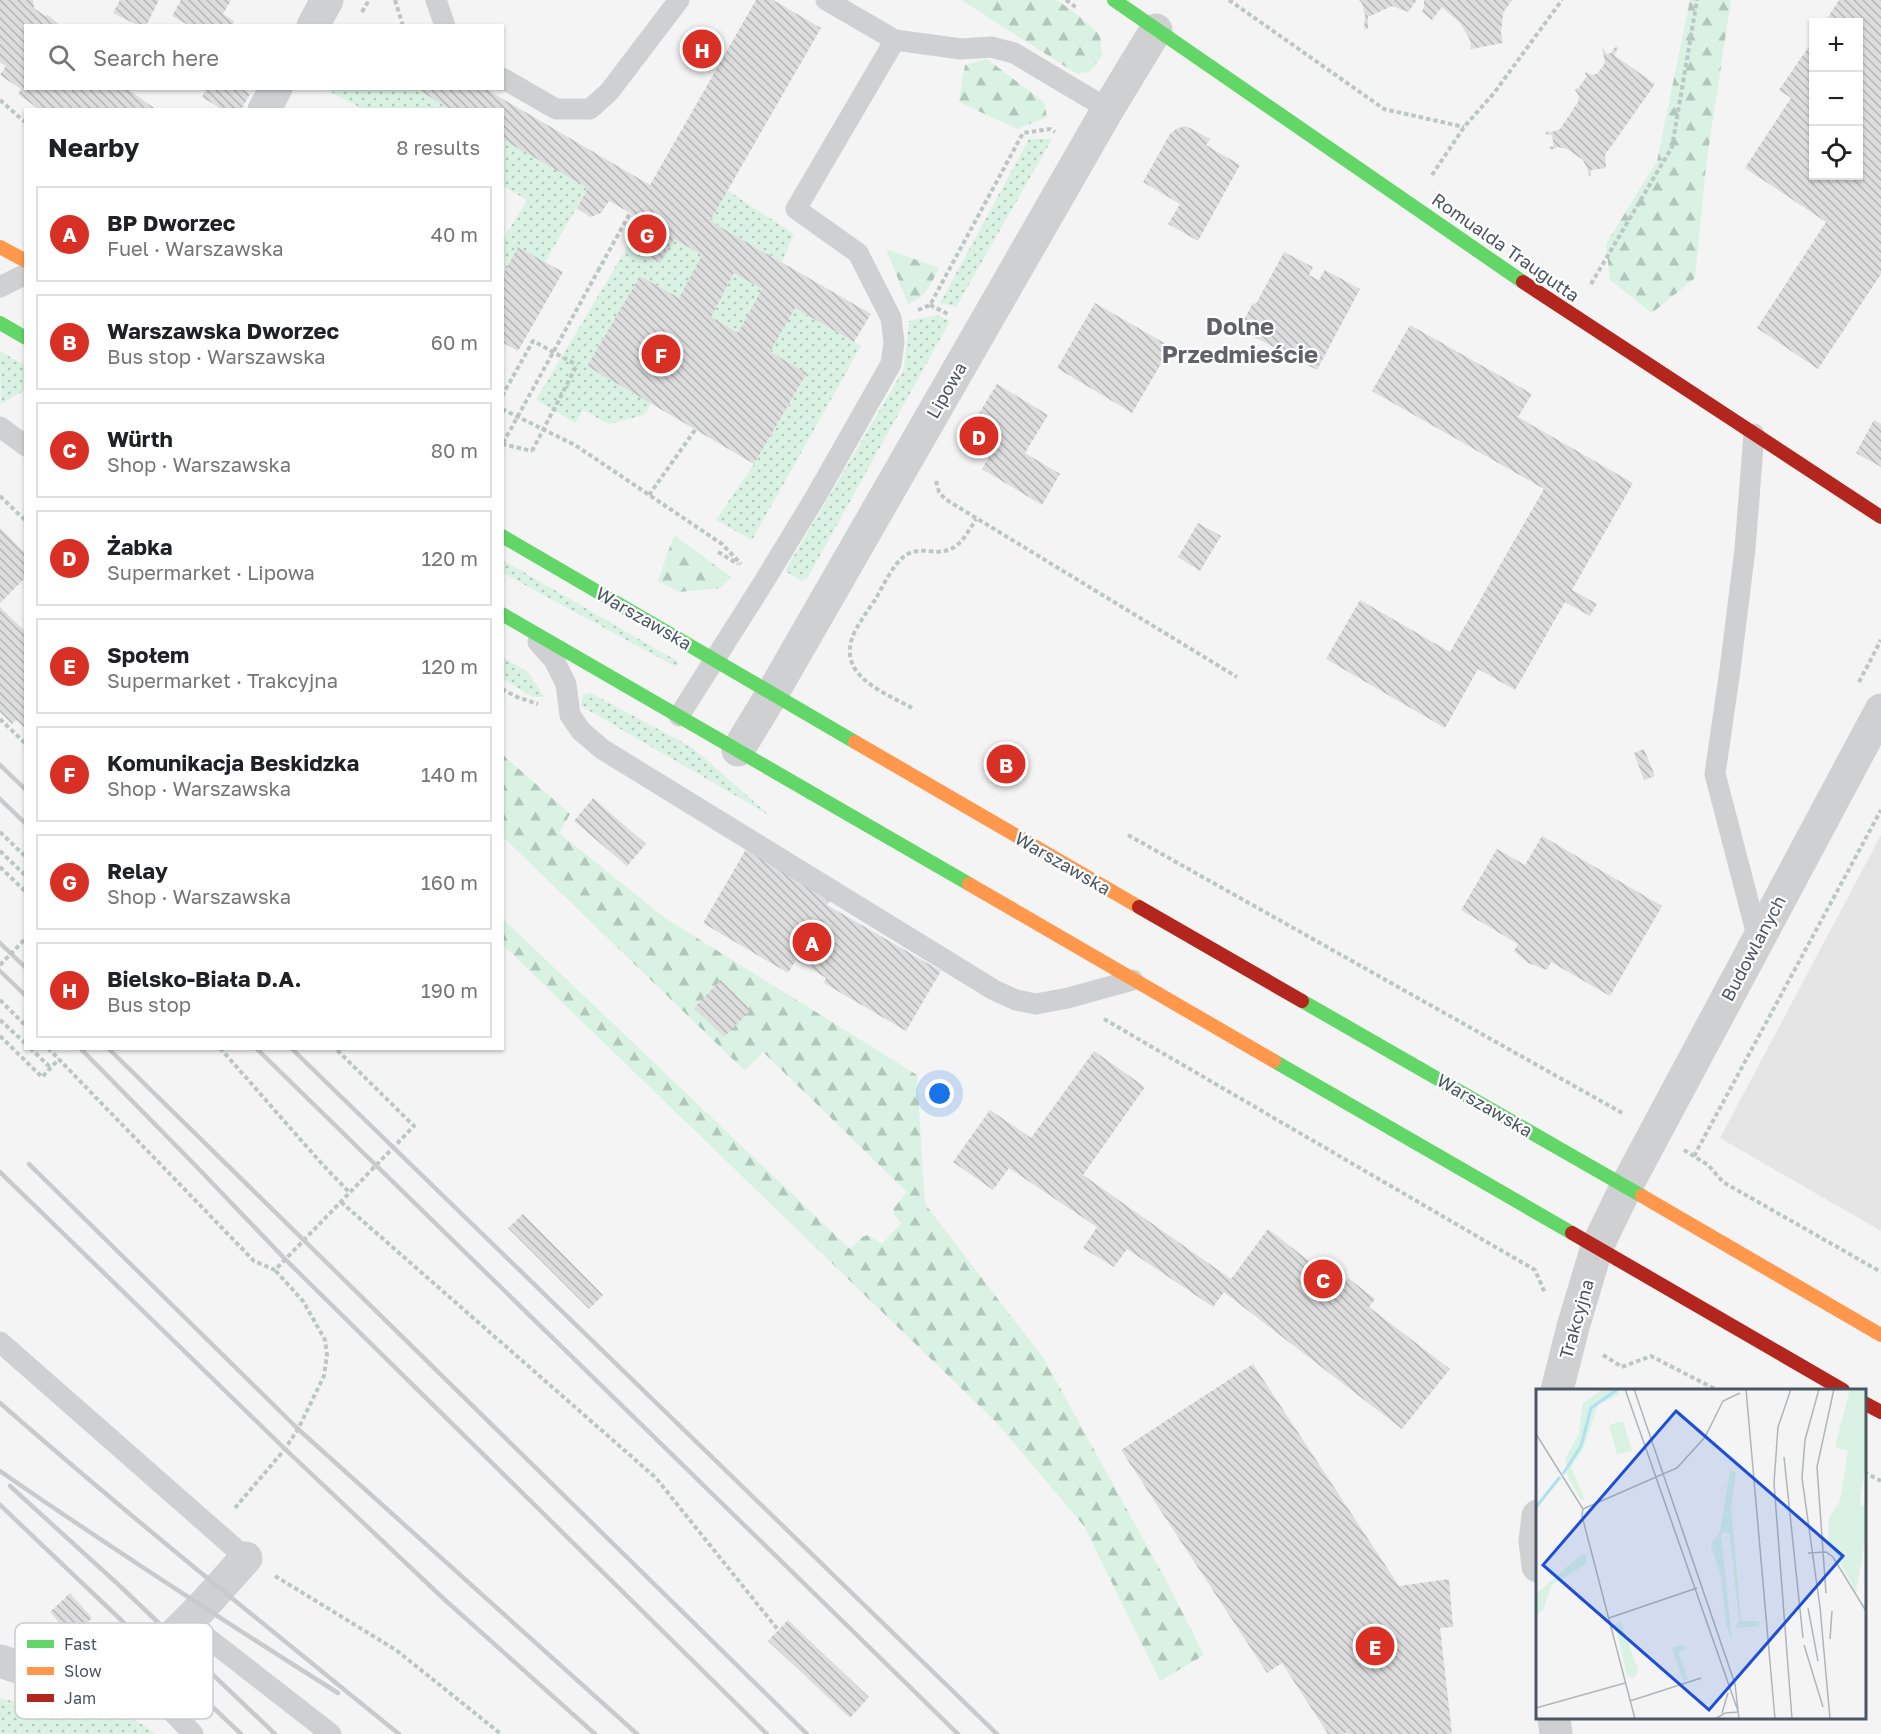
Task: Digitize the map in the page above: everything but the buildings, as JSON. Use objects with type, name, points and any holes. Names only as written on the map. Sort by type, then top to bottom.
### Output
[{"type":"main road","name":"Romualda Traugutta","points":[[1114,0],[1572,315],[1881,517]]},
{"type":"main road","points":[[0,247],[24,260]]},
{"type":"main road","points":[[0,323],[24,337]]},
{"type":"main road","name":"Warszawska","points":[[504,537],[1178,930],[1626,1186],[1881,1335]]},
{"type":"main road","points":[[504,615],[1841,1389]]},
{"type":"main road","points":[[1866,1404],[1881,1413]]},
{"type":"street","points":[[314,24],[327,0]]},
{"type":"street","name":"Lipowa","points":[[738,750],[1108,109],[1156,30]]},
{"type":"street","name":"Budowlanych","points":[[1626,1186],[1881,711]]},
{"type":"street","points":[[1597,1247],[1626,1186]]},
{"type":"street","name":"Trakcyjna","points":[[1557,1389],[1570,1335],[1597,1247]]},
{"type":"street","points":[[1536,1533],[1536,1549]]},
{"type":"street","points":[[187,1622],[246,1558]]},
{"type":"street","points":[[0,1661],[15,1666]]},
{"type":"street","points":[[1554,1719],[1556,1734]]},
{"type":"lane","points":[[436,0],[444,24]]},
{"type":"lane","points":[[504,79],[556,108],[590,109],[609,92],[679,0]]},
{"type":"lane","points":[[826,0],[894,40],[962,50],[991,47],[1014,53],[1108,109]]},
{"type":"lane","points":[[679,716],[816,496],[891,364],[894,342],[891,318],[858,253],[796,209],[894,40]]},
{"type":"lane","points":[[0,287],[24,275]]},
{"type":"lane","points":[[0,427],[24,445]]},
{"type":"lane","points":[[1754,434],[1745,549],[1715,774],[1758,939]]},
{"type":"lane","points":[[524,626],[554,660],[566,684],[570,715],[581,731],[602,749],[994,990],[1016,1000],[1036,1004],[1068,998],[1133,980]]},
{"type":"lane","points":[[0,1342],[246,1558]]},
{"type":"lane","points":[[213,1642],[331,1734]]},
{"type":"lane","points":[[179,1719],[193,1734]]},
{"type":"path","points":[[395,0],[402,24]]},
{"type":"path","points":[[1066,0],[1079,10]]},
{"type":"path","points":[[1229,0],[1383,110],[1464,127]]},
{"type":"path","points":[[1430,179],[1464,127],[1494,93],[1562,0]]},
{"type":"path","points":[[1572,315],[1672,147],[1697,0]]},
{"type":"path","points":[[0,100],[24,121]]},
{"type":"path","points":[[891,318],[930,305],[1023,133],[1050,129],[1062,136]]},
{"type":"path","points":[[504,442],[630,213]]},
{"type":"path","points":[[930,305],[951,316]]},
{"type":"path","points":[[504,392],[533,341],[577,365],[532,451],[504,444]]},
{"type":"path","points":[[504,410],[575,445],[722,544],[744,567],[718,552]]},
{"type":"path","points":[[649,495],[695,430]]},
{"type":"path","points":[[939,492],[945,499],[976,519],[1237,677]]},
{"type":"path","points":[[0,496],[24,519]]},
{"type":"path","points":[[912,708],[868,683],[857,673],[851,663],[849,649],[855,632],[896,566],[906,555],[920,550],[934,552],[949,550],[962,543],[976,519]]},
{"type":"path","points":[[0,719],[24,742]]},
{"type":"path","points":[[1695,1156],[1881,810]]},
{"type":"path","points":[[0,832],[24,855]]},
{"type":"path","points":[[1128,835],[1655,1132],[1708,1165],[1723,1182],[1881,1272]]},
{"type":"path","points":[[0,851],[24,874]]},
{"type":"path","points":[[0,867],[24,890]]},
{"type":"path","points":[[0,964],[24,940]]},
{"type":"path","points":[[1068,998],[1535,1270],[1556,1321],[1570,1335],[1622,1367],[1651,1356],[1715,1389]]},
{"type":"path","points":[[0,1000],[24,1024]]},
{"type":"path","points":[[0,1020],[24,1042]]},
{"type":"path","points":[[0,1036],[42,1077],[58,1059]]},
{"type":"path","points":[[32,1050],[50,1067]]},
{"type":"path","points":[[50,1050],[254,1261],[274,1270],[303,1301],[325,1340],[327,1355],[324,1376],[298,1429],[285,1449],[215,1531]]},
{"type":"path","points":[[222,1050],[350,1193]]},
{"type":"path","points":[[274,1270],[414,1126],[337,1050]]},
{"type":"path","points":[[341,1202],[656,1478],[779,1631]]},
{"type":"path","points":[[1866,1473],[1881,1481]]},
{"type":"path","points":[[246,1558],[396,1650],[501,1734]]},
{"type":"shaded area","points":[[1881,835],[1881,1231],[1720,1138]]},
{"type":"green space","points":[[961,0],[1057,0],[1100,35],[1102,56],[1089,72],[1077,74]]},
{"type":"green space","points":[[1690,0],[1731,0],[1706,165],[1695,278],[1652,313],[1610,280],[1606,244],[1657,161]]},
{"type":"green space","points":[[987,59],[1044,102],[1047,117],[1017,129],[959,102],[965,65]]},
{"type":"green space","points":[[327,90],[417,90],[450,108],[361,108]]},
{"type":"green space","points":[[1029,139],[1052,139],[956,307],[940,303]]},
{"type":"green space","points":[[504,140],[588,188],[545,262],[518,247],[504,275],[504,238],[527,200],[504,187]]},
{"type":"green space","points":[[727,190],[794,234],[782,262],[710,221]]},
{"type":"green space","points":[[674,239],[702,255],[679,298],[640,276],[587,366],[651,404],[644,415],[609,424],[583,410],[575,423],[536,400],[629,244],[659,263]]},
{"type":"green space","points":[[886,249],[939,268],[927,290],[908,304]]},
{"type":"green space","points":[[734,273],[762,289],[738,333],[711,317]]},
{"type":"green space","points":[[795,308],[861,346],[752,540],[716,520],[754,464],[807,374],[770,352]]},
{"type":"green space","points":[[937,315],[950,321],[808,577],[802,581],[785,571],[904,369],[909,321]]},
{"type":"green space","points":[[0,351],[24,365],[24,391],[1,404]]},
{"type":"green space","points":[[674,535],[731,577],[720,588],[679,592],[658,581]]},
{"type":"green space","points":[[504,561],[677,661],[678,664],[676,666],[504,574]]},
{"type":"green space","points":[[504,658],[528,672],[544,697],[533,697],[504,680]]},
{"type":"green space","points":[[591,693],[693,748],[769,815],[581,706],[583,695]]},
{"type":"green space","points":[[504,756],[570,814],[559,833],[665,918],[917,1075],[925,1204],[1044,1359],[1169,1586],[1204,1655],[1160,1681],[1084,1526],[997,1423],[504,946],[504,920],[850,1249],[862,1237],[868,1235],[882,1244],[901,1223],[893,1209],[907,1192],[763,1052],[745,1071],[504,838]]},
{"type":"green space","points":[[0,1698],[15,1701],[15,1719],[134,1719],[156,1734],[0,1734]]},
{"type":"railway","points":[[0,765],[24,788]]},
{"type":"railway","points":[[0,799],[24,822]]},
{"type":"railway","points":[[0,943],[24,966]]},
{"type":"railway","points":[[0,971],[24,994]]},
{"type":"railway","points":[[82,1050],[285,1259],[767,1734]]},
{"type":"railway","points":[[110,1050],[807,1734]]},
{"type":"railway","points":[[258,1050],[958,1734]]},
{"type":"railway","points":[[293,1050],[997,1734]]},
{"type":"railway","points":[[29,1164],[298,1429],[637,1734]]},
{"type":"railway","points":[[0,1172],[285,1449],[445,1600],[595,1734]]},
{"type":"railway","points":[[0,1403],[148,1529],[399,1734]]},
{"type":"railway","points":[[0,1471],[168,1584],[338,1693]]},
{"type":"railway","points":[[10,1486],[159,1623]]},
{"type":"railway","points":[[0,1505],[124,1623]]},
{"type":"railway","points":[[213,1675],[275,1734]]},
{"type":"railway","points":[[213,1707],[241,1734]]},
{"type":"traffic: fast","points":[[1114,0],[1523,282]]},
{"type":"traffic: fast","points":[[0,323],[24,337]]},
{"type":"traffic: fast","points":[[504,537],[855,742]]},
{"type":"traffic: fast","points":[[504,615],[969,884]]},
{"type":"traffic: fast","points":[[1302,1001],[1642,1196]]},
{"type":"traffic: fast","points":[[1274,1061],[1572,1233]]},
{"type":"traffic: slow","points":[[0,247],[24,260]]},
{"type":"traffic: slow","points":[[855,742],[1139,907]]},
{"type":"traffic: slow","points":[[969,884],[1274,1061]]},
{"type":"traffic: slow","points":[[1642,1196],[1881,1335]]},
{"type":"traffic: jam","points":[[1523,282],[1881,517]]},
{"type":"traffic: jam","points":[[1139,907],[1302,1001]]},
{"type":"traffic: jam","points":[[1572,1233],[1841,1389]]},
{"type":"traffic: jam","points":[[1866,1404],[1881,1412]]},
{"type":"place","name":"Bielsko-Biała D.A.","points":[[702,49]]},
{"type":"place","name":"Relay","points":[[647,234]]},
{"type":"place","name":"Komunikacja Beskidzka","points":[[661,354]]},
{"type":"place","name":"Żabka","points":[[979,436]]},
{"type":"place","name":"Warszawska Dworzec","points":[[1006,764]]},
{"type":"place","name":"BP Dworzec","points":[[812,942]]},
{"type":"place","name":"Würth","points":[[1323,1279]]},
{"type":"place","name":"Społem","points":[[1375,1646]]},
{"type":"district","name":"Dolne Przedmieście","points":[[1240,339]]}]
